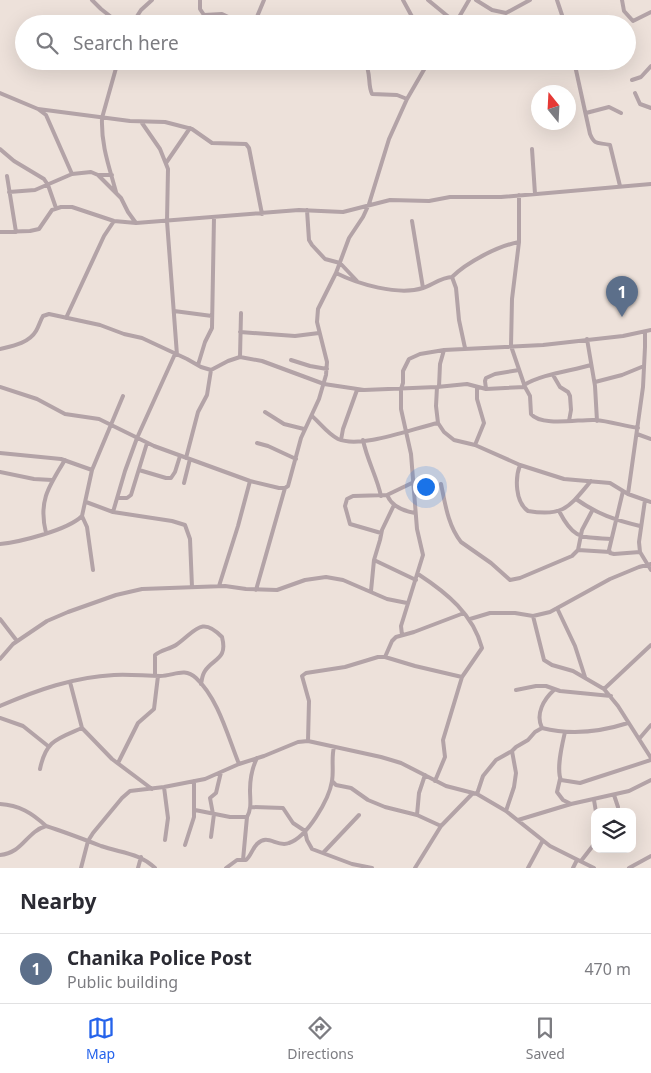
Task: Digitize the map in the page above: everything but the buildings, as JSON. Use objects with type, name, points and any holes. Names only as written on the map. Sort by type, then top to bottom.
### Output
[{"type":"street","points":[[92,0],[108,15]]},
{"type":"street","points":[[138,15],[152,0]]},
{"type":"street","points":[[200,0],[200,9],[204,15],[224,15]]},
{"type":"street","points":[[258,15],[264,0]]},
{"type":"street","points":[[403,0],[411,15]]},
{"type":"street","points":[[428,0],[446,15]]},
{"type":"street","points":[[460,15],[469,0]]},
{"type":"street","points":[[476,0],[492,10],[506,14],[530,0]]},
{"type":"street","points":[[557,0],[561,15]]},
{"type":"street","points":[[622,0],[624,11],[628,15]]},
{"type":"street","points":[[636,20],[651,12]]},
{"type":"street","points":[[632,80],[641,77],[651,66]]},
{"type":"street","points":[[115,70],[102,118],[101,137],[116,193]]},
{"type":"street","points":[[368,70],[372,94],[396,95],[408,99]]},
{"type":"street","points":[[256,590],[284,488],[290,482],[304,429],[312,416],[324,384],[327,369],[316,314],[336,273],[349,238],[369,204],[389,139],[424,70]]},
{"type":"street","points":[[576,70],[593,141],[598,144],[610,145],[620,186]]},
{"type":"street","points":[[0,93],[46,115],[72,174]]},
{"type":"street","points":[[635,94],[640,104],[651,108]]},
{"type":"street","points":[[586,113],[609,107],[621,113]]},
{"type":"street","points":[[38,110],[142,122],[165,122],[190,128],[212,143],[244,143],[248,145],[262,214]]},
{"type":"street","points":[[113,512],[137,438],[176,354],[167,221],[168,176],[166,163],[142,122]]},
{"type":"street","points":[[166,163],[190,128]]},
{"type":"street","points":[[532,148],[535,194]]},
{"type":"street","points":[[0,149],[14,161],[38,175],[48,185],[56,208]]},
{"type":"street","points":[[9,192],[36,190],[72,174],[86,171],[98,175],[112,175]]},
{"type":"street","points":[[98,175],[121,198],[136,223]]},
{"type":"street","points":[[7,176],[16,232]]},
{"type":"street","points":[[0,232],[39,229],[49,214],[56,208],[72,207],[114,221],[136,223],[307,210],[343,212],[390,200],[429,200],[450,197],[519,195],[651,184]]},
{"type":"street","points":[[519,195],[511,346],[530,396],[530,410],[534,418],[546,421],[597,420],[638,428]]},
{"type":"street","points":[[307,210],[309,240],[312,246],[325,259],[340,263],[359,282]]},
{"type":"street","points":[[198,365],[204,342],[212,328],[214,217]]},
{"type":"street","points":[[66,318],[104,236],[114,221]]},
{"type":"street","points":[[412,221],[422,288]]},
{"type":"street","points":[[336,273],[372,286],[401,290],[422,288],[452,277],[462,267],[496,248],[518,242]]},
{"type":"street","points":[[452,277],[456,288],[459,320],[465,348]]},
{"type":"street","points":[[174,311],[212,316]]},
{"type":"street","points":[[240,357],[241,313]]},
{"type":"street","points":[[0,348],[14,346],[30,338],[45,315],[49,314],[107,327],[124,334],[142,338],[211,370],[240,357],[262,361],[324,384],[357,390],[468,384],[486,389],[525,386],[533,380],[564,370],[591,365]]},
{"type":"street","points":[[402,635],[400,626],[424,555],[417,529],[414,482],[407,432],[401,409],[404,367],[409,359],[420,354],[444,350],[543,345],[623,336],[651,330]]},
{"type":"street","points":[[240,332],[295,336],[319,333]]},
{"type":"street","points":[[628,494],[638,428],[645,332]]},
{"type":"street","points":[[587,339],[595,382],[597,420]]},
{"type":"street","points":[[444,350],[440,364],[436,406],[438,423],[444,432],[454,440],[475,445],[520,465],[564,478],[605,481],[628,494],[651,502]]},
{"type":"street","points":[[291,360],[327,369]]},
{"type":"street","points":[[595,382],[644,366]]},
{"type":"street","points":[[184,483],[198,412],[207,395],[211,370]]},
{"type":"street","points":[[486,389],[485,381],[490,376],[519,370]]},
{"type":"street","points":[[553,375],[560,387],[568,392],[570,396],[569,421]]},
{"type":"street","points":[[0,387],[37,398],[65,414],[99,419],[147,443],[188,459],[250,480],[284,488]]},
{"type":"street","points":[[475,445],[484,423],[477,399],[477,388]]},
{"type":"street","points":[[341,440],[357,390]]},
{"type":"street","points":[[0,544],[24,540],[46,533],[74,523],[82,516],[92,470],[123,396]]},
{"type":"street","points":[[265,412],[284,424],[304,429]]},
{"type":"street","points":[[312,416],[332,435],[341,440],[363,440],[407,432],[438,423]]},
{"type":"street","points":[[637,434],[651,439]]},
{"type":"street","points":[[363,440],[366,455],[381,496]]},
{"type":"street","points":[[117,498],[127,498],[130,495],[147,443]]},
{"type":"street","points":[[257,443],[296,459]]},
{"type":"street","points":[[0,453],[66,460],[92,470]]},
{"type":"street","points":[[139,470],[169,478],[174,476],[180,456]]},
{"type":"street","points":[[46,533],[43,510],[48,488],[66,460]]},
{"type":"street","points":[[520,465],[517,482],[520,499],[524,509],[532,512],[560,511],[576,499],[591,481]]},
{"type":"street","points":[[0,472],[34,479],[52,480]]},
{"type":"street","points":[[219,586],[250,480]]},
{"type":"street","points":[[381,533],[350,524],[345,506],[347,499],[353,496],[387,495],[414,482]]},
{"type":"street","points":[[441,484],[451,525],[460,542],[491,563],[510,580],[566,560],[578,550],[586,522],[592,511]]},
{"type":"street","points":[[610,552],[615,520],[623,491]]},
{"type":"street","points":[[387,495],[402,510],[415,513]]},
{"type":"street","points":[[576,499],[592,511],[615,520],[640,526]]},
{"type":"street","points":[[645,500],[640,526],[640,552],[651,570]]},
{"type":"street","points":[[86,502],[113,512],[172,521],[185,525],[190,545],[192,587]]},
{"type":"street","points":[[371,592],[374,560],[381,533],[394,504]]},
{"type":"street","points":[[560,511],[570,530],[581,537],[611,539]]},
{"type":"street","points":[[82,516],[87,527],[93,570]]},
{"type":"street","points":[[578,550],[610,552],[614,554],[640,552]]},
{"type":"street","points":[[374,560],[416,580]]},
{"type":"street","points":[[470,619],[483,614],[498,612],[533,616],[550,612],[610,579],[639,566],[649,565]]},
{"type":"street","points":[[418,574],[440,588],[470,619],[480,639],[482,648],[462,677],[443,740],[445,757],[435,781]]},
{"type":"street","points":[[0,659],[16,641],[47,621],[116,595],[142,589],[219,586],[277,590],[305,580],[326,577],[343,580],[387,599],[407,603]]},
{"type":"street","points":[[557,608],[573,640],[585,677]]},
{"type":"street","points":[[385,657],[392,641],[396,637],[464,613]]},
{"type":"street","points":[[533,616],[544,660],[585,677],[604,689],[611,696],[651,759],[586,782],[560,779]]},
{"type":"street","points":[[0,619],[16,641]]},
{"type":"street","points":[[118,764],[138,723],[154,709],[155,655],[176,645],[198,628],[208,626],[222,637],[223,649],[221,656],[204,672],[201,684]]},
{"type":"street","points":[[604,689],[651,645]]},
{"type":"street","points":[[308,741],[309,701],[302,678],[303,674],[385,657],[462,677]]},
{"type":"street","points":[[0,706],[39,690],[70,682],[115,675],[156,676],[185,672],[196,678],[218,710],[239,764]]},
{"type":"street","points":[[70,682],[82,728],[112,759],[152,789]]},
{"type":"street","points":[[516,690],[546,686],[554,690],[611,696]]},
{"type":"street","points":[[542,728],[539,722],[541,709],[548,695],[554,690]]},
{"type":"street","points":[[0,718],[23,726],[48,746]]},
{"type":"street","points":[[415,868],[428,850],[441,826],[475,794],[487,769],[500,757],[530,738],[535,732],[542,728],[565,732],[610,729],[628,723]]},
{"type":"street","points":[[639,739],[651,725]]},
{"type":"street","points":[[40,769],[48,746],[58,739],[82,728]]},
{"type":"street","points":[[565,732],[560,756],[560,779],[557,792],[562,798],[572,804]]},
{"type":"street","points":[[81,868],[88,841],[106,816],[126,794],[136,790],[164,788],[205,779],[298,742],[308,741],[381,756],[401,763],[446,786],[475,794],[506,811],[542,842],[594,868]]},
{"type":"street","points":[[226,868],[235,861],[248,858],[254,847],[261,841],[269,839],[280,844],[288,844],[305,831],[322,807],[332,781],[334,747]]},
{"type":"street","points":[[506,811],[514,787],[516,773],[512,751]]},
{"type":"street","points":[[243,860],[247,817],[251,807],[250,788],[252,771],[257,758]]},
{"type":"street","points":[[211,837],[213,814],[210,798],[216,793],[221,772]]},
{"type":"street","points":[[417,814],[419,793],[425,775]]},
{"type":"street","points":[[518,820],[572,804],[629,791],[651,780]]},
{"type":"street","points":[[332,781],[336,785],[351,788],[365,798],[385,807],[417,814],[441,826]]},
{"type":"street","points":[[185,845],[195,810],[194,782]]},
{"type":"street","points":[[164,788],[168,818],[165,840]]},
{"type":"street","points":[[614,795],[618,808]]},
{"type":"street","points":[[594,800],[595,808]]},
{"type":"street","points":[[0,804],[21,808],[46,826],[141,857],[155,868]]},
{"type":"street","points":[[251,807],[281,807],[293,823],[305,831],[308,845],[312,848],[352,864],[372,868]]},
{"type":"street","points":[[195,810],[213,814],[247,817]]},
{"type":"street","points":[[323,853],[360,815]]},
{"type":"street","points":[[0,855],[16,850],[37,830],[46,826]]},
{"type":"street","points":[[528,868],[542,842]]},
{"type":"street","points":[[573,868],[591,846]]},
{"type":"street","points":[[629,868],[651,856]]},
{"type":"street","points":[[138,868],[141,857]]},
{"type":"place","name":"Chanika Police Post","points":[[622,317]]}]
